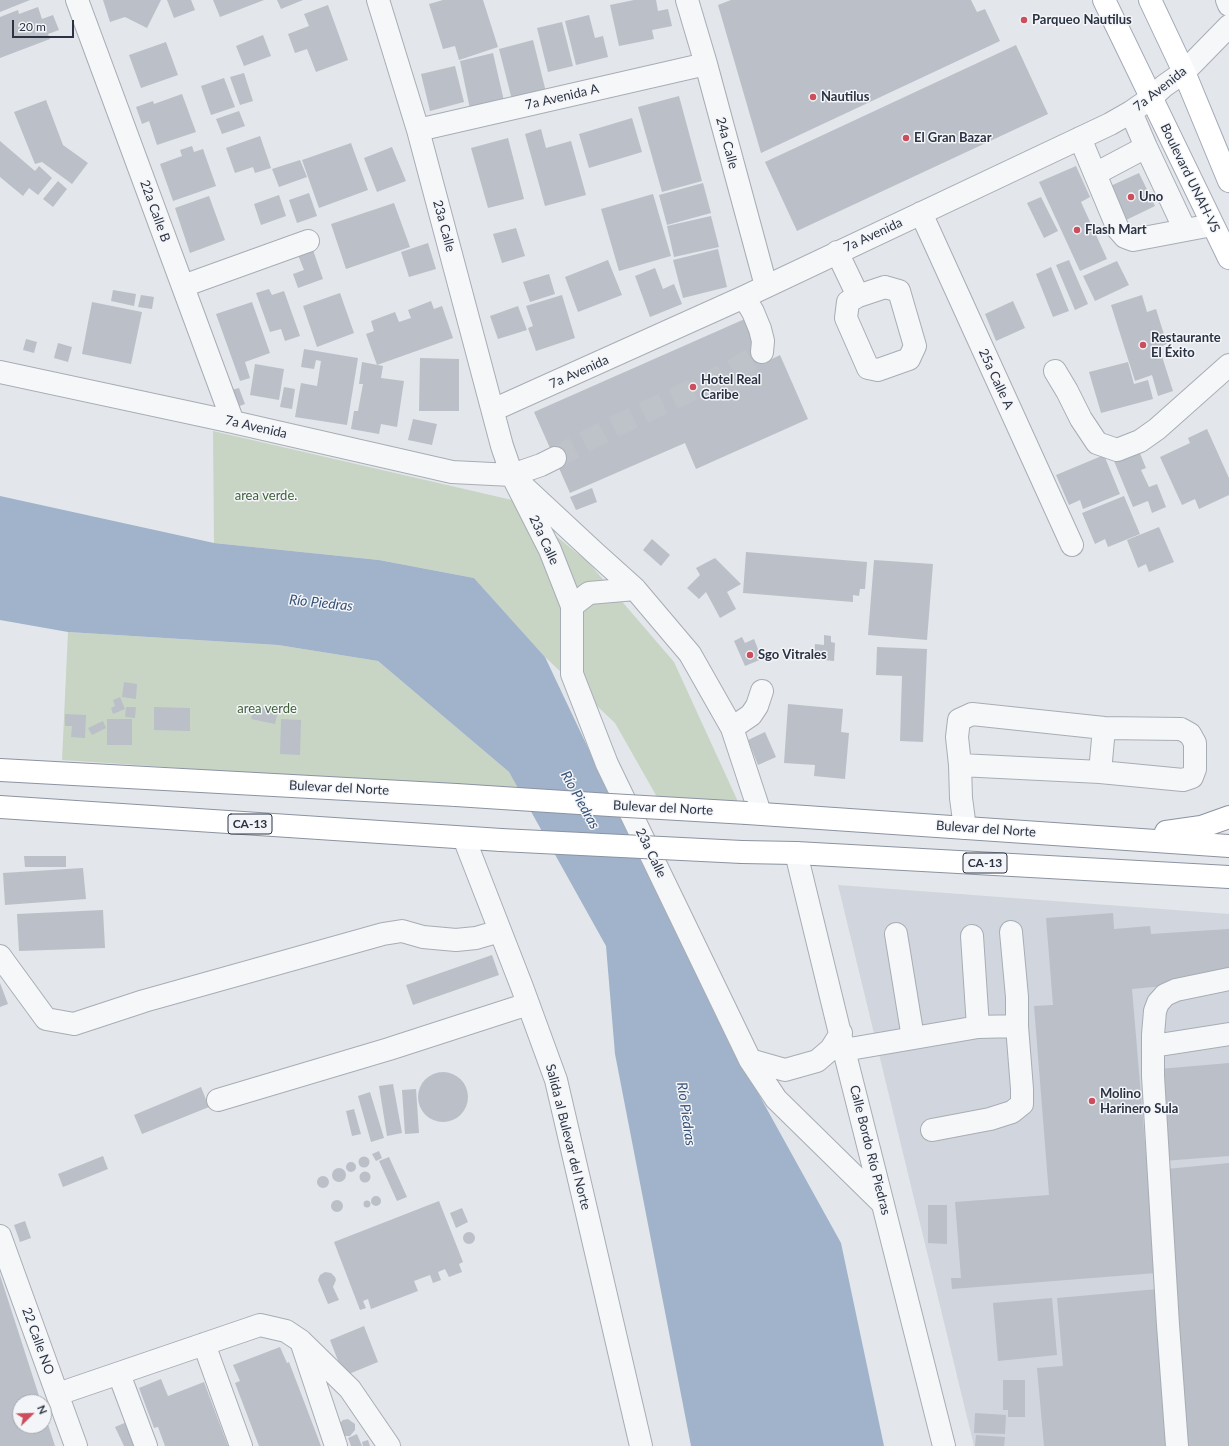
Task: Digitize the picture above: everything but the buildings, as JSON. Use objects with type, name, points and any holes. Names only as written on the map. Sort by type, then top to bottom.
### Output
[{"type":"main road","name":"Boulevard UNAH-VS","points":[[1104,0],[1229,258]]},
{"type":"main road","points":[[1150,0],[1184,72],[1229,181]]},
{"type":"main road","name":"Bulevar del Norte","points":[[0,770],[753,813],[1229,846]]},
{"type":"main road","name":"CA-13","points":[[0,806],[464,838],[742,852],[796,853],[1229,877]]},
{"type":"main road","points":[[1125,838],[1201,827],[1229,817]]},
{"type":"street","name":"22a Calle B","points":[[77,0],[233,422]]},
{"type":"street","name":"23a Calle","points":[[378,0],[418,130],[502,446],[512,476],[550,550],[572,606],[572,674],[607,764],[750,1060],[776,1098],[884,1204]]},
{"type":"street","name":"24a Calle","points":[[687,0],[706,64],[766,286]]},
{"type":"street","points":[[1227,0],[1229,5]]},
{"type":"street","name":"7a Avenida","points":[[493,410],[744,297],[1080,138],[1131,112],[1184,72],[1229,26]]},
{"type":"street","name":"7a Avenida A","points":[[418,130],[706,64]]},
{"type":"street","points":[[1131,112],[1185,230]]},
{"type":"street","points":[[1080,138],[1118,229],[1125,237],[1133,240],[1212,225]]},
{"type":"street","points":[[1095,174],[1146,147]]},
{"type":"street","name":"25a Calle A","points":[[921,213],[1072,545]]},
{"type":"street","points":[[182,286],[308,241]]},
{"type":"street","points":[[837,252],[858,296]]},
{"type":"street","points":[[744,297],[753,312],[760,329],[763,341],[762,352]]},
{"type":"street","points":[[1055,370],[1097,443],[1117,450],[1140,441],[1158,429],[1229,365]]},
{"type":"street","name":"7a Avenida","points":[[0,372],[233,422],[452,472],[512,476]]},
{"type":"street","points":[[512,476],[555,458]]},
{"type":"street","name":"23a Calle","points":[[512,476],[635,588],[690,654],[732,728],[753,813]]},
{"type":"street","points":[[572,606],[589,593],[635,588]]},
{"type":"street","points":[[732,728],[751,715],[757,706],[762,691]]},
{"type":"street","points":[[960,765],[1100,772],[1183,780],[1192,777],[1195,768],[1194,743],[1190,734],[1180,729],[1104,728],[972,714],[959,720],[957,737],[961,798],[965,828]]},
{"type":"street","points":[[1100,772],[1104,728]]},
{"type":"street","name":"Salida al Bulevar del Norte","points":[[464,838],[556,1080],[641,1446]]},
{"type":"street","name":"Calle Bordo Río Piedras","points":[[796,853],[944,1446]]},
{"type":"street","points":[[0,956],[46,1019],[74,1024],[144,1001],[383,934],[402,931],[423,938],[456,940],[476,938],[500,932]]},
{"type":"street","points":[[932,1130],[990,1119],[1012,1112],[1022,1104],[1017,1026],[1017,997],[1011,932]]},
{"type":"street","points":[[896,934],[913,1038]]},
{"type":"street","points":[[972,936],[978,1027]]},
{"type":"street","points":[[1178,1446],[1168,1325],[1153,1076],[1155,1012],[1158,1003],[1165,995],[1176,990],[1229,979]]},
{"type":"street","points":[[218,1100],[388,1049],[528,1004]]},
{"type":"street","points":[[750,1060],[785,1070],[817,1061],[831,1049],[843,1042],[913,1038],[978,1027],[1017,1026]]},
{"type":"street","points":[[1153,1046],[1229,1034]]},
{"type":"street","name":"22 Calle NO","points":[[0,1236],[76,1446]]},
{"type":"street","points":[[58,1394],[260,1325],[286,1331],[301,1340],[350,1389],[390,1446]]},
{"type":"street","points":[[301,1340],[336,1446]]},
{"type":"street","points":[[204,1344],[241,1446]]},
{"type":"street","points":[[119,1374],[146,1446]]},
{"type":"shaded area","name":"Molino Harinero Sula","points":[[838,885],[1229,914],[1229,1446],[974,1446]]},
{"type":"green space","name":"area verde.","points":[[213,431],[512,500],[588,562],[674,662],[740,806],[657,797],[615,723],[545,657],[474,578],[379,560],[214,543]]},
{"type":"green space","name":"area verde","points":[[68,632],[278,645],[378,661],[509,772],[520,791],[62,760]]},
{"type":"water","name":"Río Piedras","points":[[0,496],[214,543],[379,560],[474,578],[545,657],[599,771],[753,1084],[841,1243],[884,1446],[691,1446],[615,1054],[606,946],[509,772],[378,661],[278,645],[68,632],[0,620]]},
{"type":"tunnel","points":[[555,458],[605,431],[730,372],[762,352]]},
{"type":"place","name":"Parqueo Nautilus","points":[[1024,20]]},
{"type":"place","name":"Nautilus","points":[[813,97]]},
{"type":"place","name":"El Gran Bazar","points":[[906,138]]},
{"type":"place","name":"Uno","points":[[1131,197]]},
{"type":"place","name":"Flash Mart","points":[[1077,230]]},
{"type":"place","name":"Restaurante El Éxito","points":[[1143,345]]},
{"type":"place","name":"Hotel Real Caribe","points":[[693,387]]},
{"type":"place","name":"Sgo Vitrales","points":[[750,655]]},
{"type":"place","name":"Molino Harinero Sula","points":[[1092,1101]]}]
